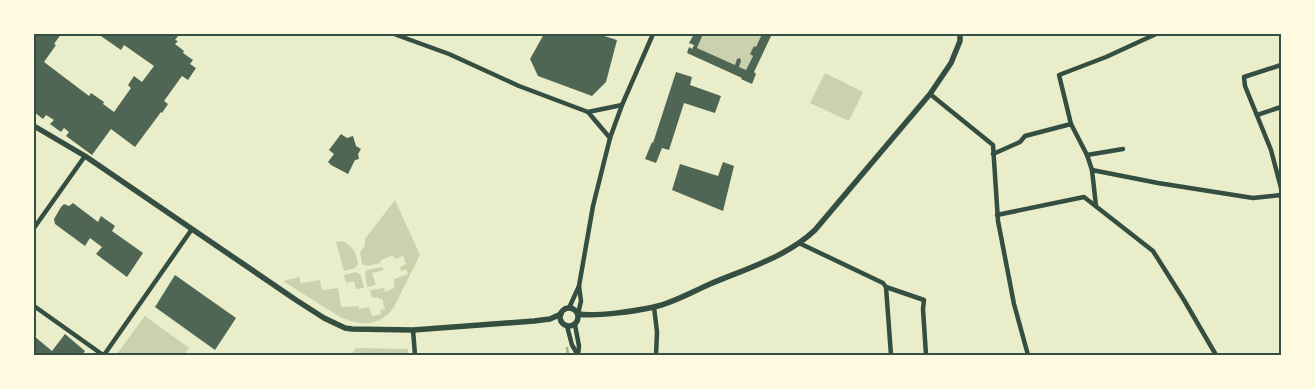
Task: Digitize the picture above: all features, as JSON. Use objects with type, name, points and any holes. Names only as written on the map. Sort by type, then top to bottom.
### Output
[{"type":"street","points":[[394,34],[449,54],[519,86],[588,112],[610,138]]},
{"type":"street","points":[[561,318],[564,310],[569,308],[579,286],[593,206],[610,138],[622,105],[653,34]]},
{"type":"street","points":[[569,308],[578,314],[591,315],[654,307],[779,254],[799,243],[815,230],[930,94],[951,63],[960,41],[960,34]]},
{"type":"street","points":[[1096,206],[1092,170],[1087,154],[1071,124],[1059,75],[1106,57],[1156,34]]},
{"type":"street","points":[[1281,65],[1244,77],[1245,86],[1271,150],[1281,188]]},
{"type":"street","points":[[930,94],[993,145],[998,215],[1014,304],[1028,355]]},
{"type":"street","points":[[588,112],[622,105]]},
{"type":"street","points":[[1257,115],[1281,107]]},
{"type":"street","points":[[993,154],[1020,142],[1025,136],[1071,124]]},
{"type":"street","points":[[34,126],[85,156],[296,300],[338,325],[352,329],[413,330],[561,318]]},
{"type":"street","points":[[1087,154],[1123,149]]},
{"type":"street","points":[[34,228],[85,156]]},
{"type":"street","points":[[1092,170],[1253,198],[1281,195]]},
{"type":"street","points":[[998,215],[1084,197],[1153,251],[1216,355]]},
{"type":"street","points":[[34,306],[103,355],[192,229]]},
{"type":"street","points":[[799,243],[883,283],[886,287],[924,300],[926,355]]},
{"type":"street","points":[[578,355],[579,346],[576,323],[581,301],[579,286]]},
{"type":"street","points":[[886,287],[891,355]]},
{"type":"street","points":[[654,307],[657,332],[656,355]]},
{"type":"street","points":[[567,326],[582,321],[591,315]]},
{"type":"street","points":[[561,318],[567,326],[572,345],[578,355]]},
{"type":"street","points":[[413,330],[416,355]]},
{"type":"green space","points":[[703,34],[762,34],[756,47],[754,46],[751,54],[753,56],[746,70],[739,67],[740,58],[737,59],[735,65],[697,48]]},
{"type":"green space","points":[[825,73],[863,92],[849,121],[810,103]]},
{"type":"green space","points":[[395,200],[420,255],[389,314],[370,323],[348,320],[340,317],[283,281],[299,277],[301,283],[320,280],[322,290],[338,288],[341,307],[358,306],[359,309],[369,307],[372,316],[381,314],[380,310],[385,309],[382,299],[378,297],[372,298],[370,290],[384,288],[385,292],[394,288],[394,279],[408,274],[406,269],[401,271],[400,267],[406,264],[403,256],[395,259],[393,255],[380,261],[381,263],[367,266],[362,264],[360,252],[365,246],[365,239]]},
{"type":"green space","points":[[343,241],[354,250],[358,264],[355,268],[344,271],[336,242]]},
{"type":"green space","points":[[382,267],[384,270],[372,273],[376,285],[367,287],[365,272]]},
{"type":"green space","points":[[356,272],[361,275],[364,288],[356,289],[354,281],[346,283],[344,275]]},
{"type":"green space","points":[[145,316],[189,348],[184,355],[116,355]]},
{"type":"green space","points":[[356,348],[408,349],[408,355],[351,355]]},
{"type":"building","points":[[34,34],[61,34],[44,62],[89,96],[91,93],[104,102],[103,104],[114,112],[131,88],[128,85],[134,76],[142,82],[154,66],[124,45],[121,50],[98,34],[175,34],[178,36],[175,40],[178,41],[175,44],[193,60],[190,64],[196,68],[188,80],[182,76],[164,101],[168,104],[135,147],[111,129],[92,155],[66,136],[69,132],[64,128],[61,132],[50,124],[54,120],[46,115],[43,119],[34,112]]},
{"type":"building","points":[[544,34],[598,34],[617,40],[606,82],[592,96],[538,76],[530,59]]},
{"type":"building","points":[[694,34],[703,34],[697,48],[735,65],[737,59],[740,58],[739,67],[746,70],[753,56],[750,54],[754,46],[756,47],[762,34],[772,34],[754,72],[756,74],[752,84],[687,53],[689,47],[692,49],[694,45],[689,43]]},
{"type":"building","points":[[676,72],[692,77],[690,85],[721,96],[715,113],[684,103],[669,150],[662,148],[656,163],[645,159],[653,143]]},
{"type":"building","points":[[341,134],[347,138],[353,136],[356,146],[361,149],[358,154],[359,159],[355,160],[348,174],[328,162],[334,154],[329,150]]},
{"type":"building","points":[[723,162],[734,166],[723,211],[672,190],[680,164],[718,176]]},
{"type":"building","points":[[73,203],[98,222],[101,216],[115,226],[112,231],[143,253],[127,277],[96,254],[102,247],[90,238],[85,246],[55,224],[54,219],[61,207],[64,204],[69,206]]},
{"type":"building","points":[[175,275],[236,318],[215,350],[155,307]]},
{"type":"building","points":[[65,334],[85,351],[82,355],[34,355],[34,336],[52,351]]},
{"type":"waterway","points":[[567,348],[568,355]]}]
